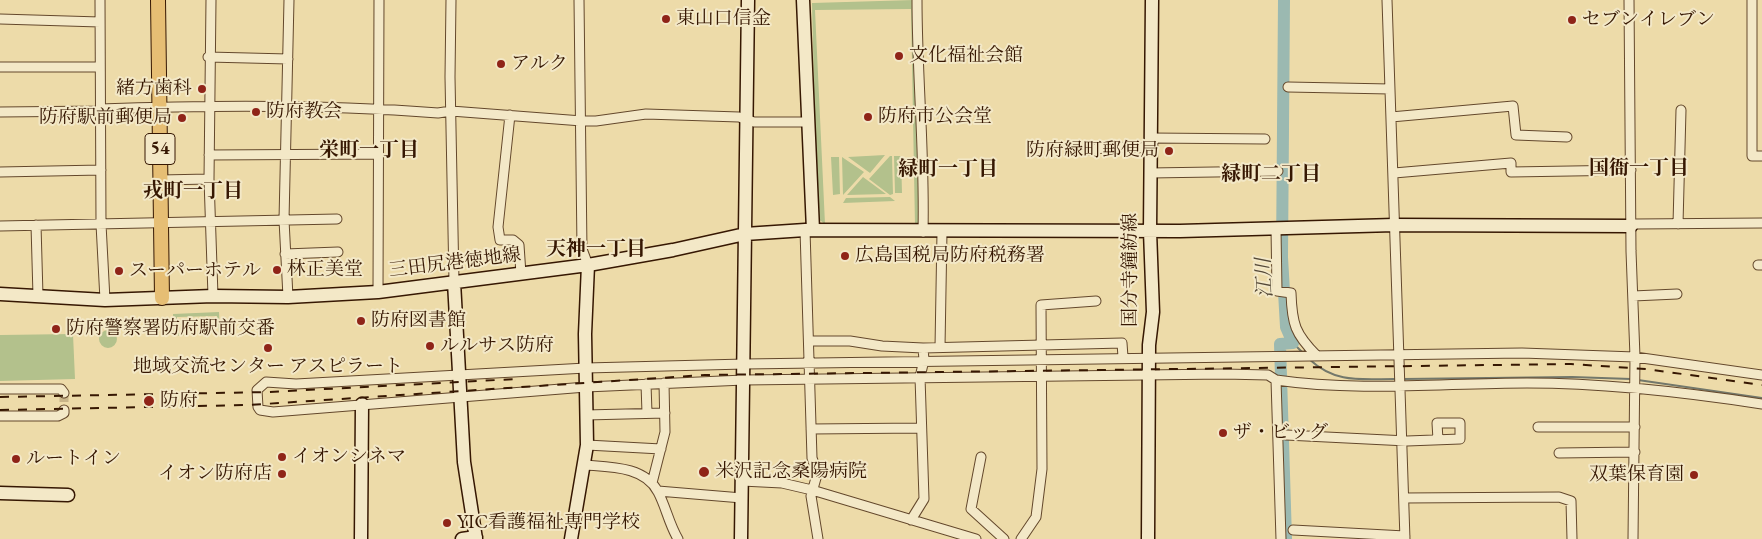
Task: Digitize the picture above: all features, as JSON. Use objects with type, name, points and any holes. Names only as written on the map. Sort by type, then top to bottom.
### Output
[{"type":"main road","name":"54","points":[[158,0],[162,298]]},
{"type":"street","points":[[100,0],[101,224],[105,300]]},
{"type":"street","points":[[211,0],[208,105],[213,296]]},
{"type":"street","points":[[288,297],[284,220],[289,0]]},
{"type":"street","points":[[378,292],[377,108],[379,0]]},
{"type":"street","points":[[451,0],[450,77],[454,282],[464,462],[476,538],[462,539]]},
{"type":"street","points":[[571,539],[587,445],[588,265],[582,249],[582,121],[579,0]]},
{"type":"street","points":[[741,539],[745,364],[748,0]]},
{"type":"street","points":[[803,0],[809,122],[809,379],[812,458],[816,469],[812,490],[818,539]]},
{"type":"street","points":[[917,0],[917,58],[924,193],[923,232]]},
{"type":"street","name":"国分寺鐘紡線","points":[[1148,539],[1149,357],[1153,312],[1150,231],[1152,0]]},
{"type":"street","points":[[1293,530],[1405,538],[1387,0]]},
{"type":"street","points":[[1629,0],[1631,226],[1635,357],[1634,539]]},
{"type":"street","points":[[1752,0],[1752,156],[1762,156]]},
{"type":"street","points":[[0,19],[100,22]]},
{"type":"street","points":[[208,57],[288,59]]},
{"type":"street","points":[[0,67],[100,67]]},
{"type":"street","points":[[1288,87],[1390,89]]},
{"type":"street","points":[[0,112],[208,105],[287,105],[377,108],[438,113],[452,111],[582,121],[596,121],[646,114],[739,117],[754,122],[809,122]]},
{"type":"street","points":[[1391,117],[1513,106],[1516,135],[1567,137]]},
{"type":"street","points":[[1678,224],[1680,110]]},
{"type":"street","points":[[510,115],[498,227],[500,240],[513,240],[519,245],[521,274]]},
{"type":"street","points":[[1090,150],[1151,143],[1265,138]]},
{"type":"street","points":[[209,155],[378,154]]},
{"type":"street","points":[[1394,173],[1458,166],[1511,163],[1511,172],[1631,170]]},
{"type":"street","points":[[0,172],[101,170]]},
{"type":"street","points":[[1150,173],[1278,171]]},
{"type":"street","points":[[160,180],[209,179]]},
{"type":"street","points":[[0,226],[337,219]]},
{"type":"street","points":[[1631,226],[1636,224],[1762,223]]},
{"type":"street","points":[[36,225],[38,296]]},
{"type":"street","name":"三田尻港徳地線","points":[[0,294],[105,300],[213,296],[288,297],[378,292],[588,265],[673,250],[745,234],[809,230],[923,232],[1150,231],[1394,225],[1631,226]]},
{"type":"street","points":[[1276,229],[1277,292],[1291,293],[1292,318],[1295,329],[1302,341],[1317,356]]},
{"type":"street","points":[[940,347],[942,232]]},
{"type":"street","points":[[285,254],[338,252]]},
{"type":"street","points":[[1633,296],[1677,294]]},
{"type":"street","points":[[1022,539],[1036,517],[1042,469],[1040,344],[1042,304],[1096,301]]},
{"type":"street","points":[[809,341],[850,341],[882,346],[923,348],[1122,343],[1123,357]]},
{"type":"street","points":[[911,520],[924,499],[920,428],[920,377],[924,360],[923,348]]},
{"type":"street","points":[[1762,375],[1635,357],[1568,353],[1398,354],[1040,358],[586,368],[296,384],[266,382],[257,390],[258,407],[264,412],[586,387],[664,383],[744,380],[1149,374],[1272,378],[1343,386],[1546,383],[1635,387],[1762,404]]},
{"type":"street","points":[[1268,356],[1272,378],[1280,539]]},
{"type":"street","points":[[664,383],[665,432],[655,487],[678,539]]},
{"type":"street","points":[[646,384],[647,413]]},
{"type":"street","points":[[0,389],[61,389],[64,393]]},
{"type":"street","points":[[361,539],[362,404]]},
{"type":"street","points":[[0,416],[58,416],[64,413],[64,410]]},
{"type":"street","points":[[586,415],[665,413]]},
{"type":"street","points":[[1538,428],[1635,427]]},
{"type":"street","points":[[811,429],[920,428]]},
{"type":"street","points":[[1286,435],[1438,440]]},
{"type":"street","points":[[587,445],[661,449]]},
{"type":"street","points":[[1559,453],[1635,452]]},
{"type":"street","points":[[980,457],[971,509],[1004,539]]},
{"type":"street","points":[[585,465],[628,469],[655,487],[742,498]]},
{"type":"street","points":[[742,481],[782,483],[812,490],[976,539]]},
{"type":"street","points":[[0,493],[68,495]]},
{"type":"street","points":[[1404,498],[1559,497],[1571,501],[1572,539]]},
{"type":"green space","points":[[914,0],[919,222],[915,226],[911,9],[815,10],[825,224],[817,218],[812,3]]},
{"type":"green space","points":[[885,155],[870,173],[848,157]]},
{"type":"green space","points":[[892,156],[893,194],[890,195],[869,179]]},
{"type":"green space","points":[[894,156],[901,156],[902,193],[895,193]]},
{"type":"green space","points":[[831,157],[839,157],[840,194],[833,195]]},
{"type":"green space","points":[[842,157],[864,172],[843,195]]},
{"type":"green space","points":[[863,177],[886,194],[847,195]]},
{"type":"green space","points":[[890,197],[895,201],[843,203],[846,198]]},
{"type":"green space","points":[[219,312],[220,334],[217,316],[177,317],[178,333],[199,333],[179,336],[174,333],[173,314]]},
{"type":"green space","points":[[108,330],[114,333],[117,339],[114,345],[108,348],[102,345],[99,339],[102,333]]},
{"type":"green space","points":[[73,334],[75,379],[0,381],[0,335]]},
{"type":"waterway","name":"江川","points":[[1284,0],[1282,257],[1286,327],[1293,343],[1280,344],[1286,539]]},
{"type":"waterway","points":[[1293,343],[1302,352]]},
{"type":"waterway","points":[[1309,359],[1329,373],[1339,376],[1360,379],[1396,379]]},
{"type":"waterway","points":[[1403,379],[1572,377],[1631,379]]},
{"type":"waterway","points":[[1638,380],[1762,398]]},
{"type":"tunnel","points":[[64,393],[64,410]]},
{"type":"railway","points":[[0,410],[249,405],[705,375],[1571,364],[1646,369],[1762,385]]},
{"type":"railway","points":[[0,397],[269,392],[516,379]]},
{"type":"place","name":"東山口信金","points":[[666,19]]},
{"type":"place","name":"セブンイレブン","points":[[1572,20]]},
{"type":"place","name":"文化福祉会館","points":[[899,56]]},
{"type":"place","name":"アルク","points":[[501,64]]},
{"type":"place","name":"緒方歯科","points":[[202,89]]},
{"type":"place","name":"防府教会","points":[[256,112]]},
{"type":"place","name":"防府市公会堂","points":[[868,117]]},
{"type":"place","name":"防府駅前郵便局","points":[[182,118]]},
{"type":"place","name":"防府緑町郵便局","points":[[1169,151]]},
{"type":"place","name":"広島国税局防府税務署","points":[[845,256]]},
{"type":"place","name":"林正美堂","points":[[277,270]]},
{"type":"place","name":"スーパーホテル","points":[[119,271]]},
{"type":"place","name":"防府図書館","points":[[361,321]]},
{"type":"place","name":"防府警察署防府駅前交番","points":[[56,329]]},
{"type":"place","name":"ルルサス防府","points":[[430,346]]},
{"type":"place","name":"地域交流センター アスピラート","points":[[268,348]]},
{"type":"place","name":"防府","points":[[149,401]]},
{"type":"place","name":"ザ・ビッグ","points":[[1223,433]]},
{"type":"place","name":"イオンシネマ","points":[[282,457]]},
{"type":"place","name":"ルートイン","points":[[16,459]]},
{"type":"place","name":"米沢記念桑陽病院","points":[[704,472]]},
{"type":"place","name":"イオン防府店","points":[[282,474]]},
{"type":"place","name":"双葉保育園","points":[[1694,475]]},
{"type":"place","name":"YIC看護福祉専門学校","points":[[447,523]]},
{"type":"district","name":"栄町一丁目","points":[[369,151]]},
{"type":"district","name":"国衙一丁目","points":[[1639,169]]},
{"type":"district","name":"緑町一丁目","points":[[948,170]]},
{"type":"district","name":"緑町二丁目","points":[[1271,175]]},
{"type":"district","name":"戎町一丁目","points":[[193,192]]},
{"type":"district","name":"天神一丁目","points":[[596,250]]}]
